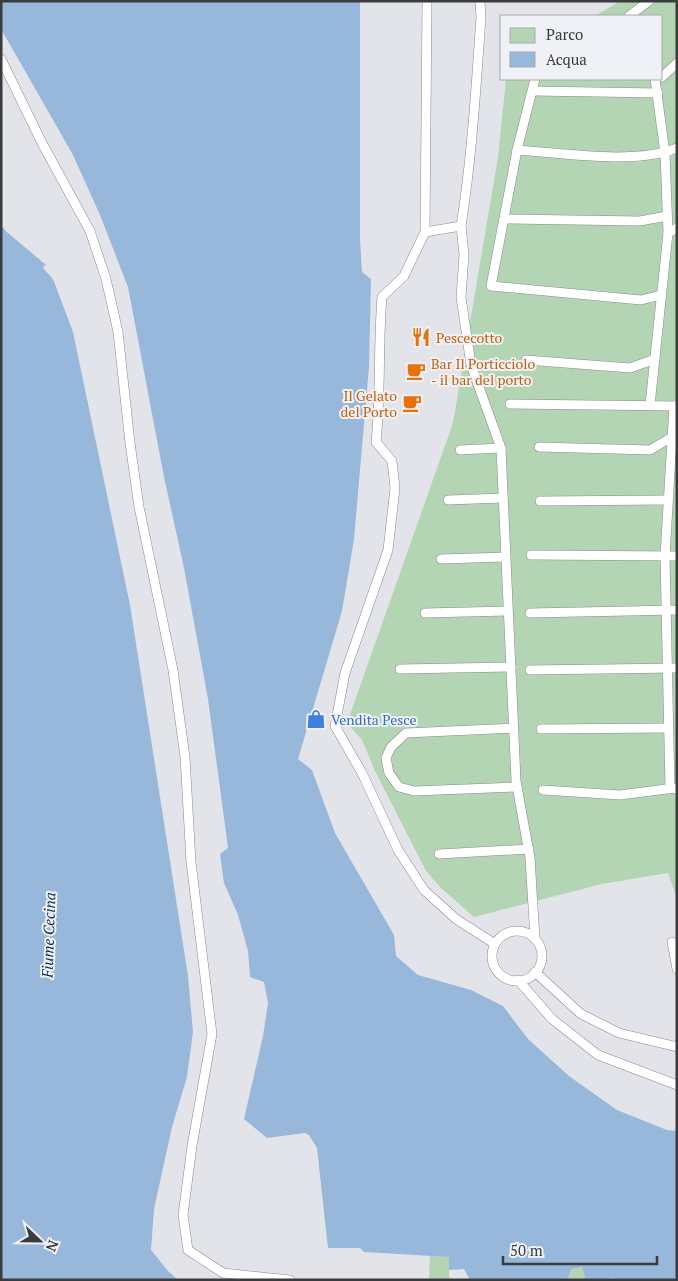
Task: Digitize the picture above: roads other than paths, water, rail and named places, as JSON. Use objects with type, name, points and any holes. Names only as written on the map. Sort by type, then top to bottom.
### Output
[{"type":"lane","points":[[427,1],[425,232],[404,276],[382,297],[379,334],[379,418],[376,442],[392,461],[395,488],[388,550],[345,673],[336,726],[362,773],[398,850],[424,890],[456,919],[495,944]]},
{"type":"lane","points":[[480,1],[481,17],[472,129],[461,226],[464,255],[461,296],[471,366],[501,448],[517,788],[529,849],[535,939],[541,952],[541,959],[535,972],[530,976],[518,980],[509,979],[501,975],[493,961],[492,952],[495,944],[506,933],[514,931],[522,931],[535,939]]},
{"type":"lane","points":[[630,15],[649,1]]},
{"type":"lane","points":[[1,59],[42,143],[90,231],[106,278],[118,332],[139,507],[171,661],[185,757],[190,862],[212,1034],[192,1146],[183,1215],[188,1250],[223,1276],[290,1280]]},
{"type":"lane","points":[[663,75],[677,63]]},
{"type":"lane","points":[[535,80],[518,150],[492,286],[641,300],[661,295]]},
{"type":"lane","points":[[650,405],[668,233],[665,153],[658,80]]},
{"type":"lane","points":[[533,91],[658,93]]},
{"type":"lane","points":[[518,150],[624,157],[665,153],[677,148]]},
{"type":"lane","points":[[504,219],[640,221],[667,216]]},
{"type":"lane","points":[[425,232],[461,226]]},
{"type":"lane","points":[[668,233],[677,228]]},
{"type":"lane","points":[[526,360],[630,368],[655,359]]},
{"type":"lane","points":[[510,404],[675,406],[665,556],[666,611],[672,668],[668,728],[673,789],[620,795],[543,790]]},
{"type":"lane","points":[[540,448],[650,450],[672,437]]},
{"type":"lane","points":[[460,450],[501,448]]},
{"type":"lane","points":[[448,500],[503,498]]},
{"type":"lane","points":[[540,501],[668,500]]},
{"type":"lane","points":[[531,554],[677,556]]},
{"type":"lane","points":[[441,560],[506,557]]},
{"type":"lane","points":[[530,612],[677,610]]},
{"type":"lane","points":[[425,613],[508,611]]},
{"type":"lane","points":[[400,669],[511,667]]},
{"type":"lane","points":[[530,670],[672,668]]},
{"type":"lane","points":[[513,728],[406,733],[390,747],[386,758],[389,773],[399,786],[414,791],[517,788]]},
{"type":"lane","points":[[541,729],[668,728]]},
{"type":"lane","points":[[439,854],[529,849]]},
{"type":"lane","points":[[672,942],[677,969]]},
{"type":"lane","points":[[535,972],[581,1014],[619,1033],[677,1047]]},
{"type":"lane","points":[[518,980],[552,1019],[598,1055],[677,1085]]},
{"type":"water","points":[[1,1],[360,1],[360,240],[362,272],[371,279],[369,367],[354,539],[342,611],[298,759],[312,770],[335,833],[394,935],[396,956],[418,975],[471,990],[503,1006],[528,1039],[569,1076],[617,1110],[667,1130],[677,1131],[677,1280],[620,1280],[610,1278],[607,1280],[583,1280],[585,1277],[582,1267],[572,1269],[567,1279],[470,1280],[464,1269],[449,1270],[449,1257],[364,1252],[360,1248],[328,1248],[317,1148],[309,1135],[305,1133],[267,1138],[244,1119],[263,1036],[268,1003],[264,982],[250,977],[248,951],[238,915],[224,883],[220,854],[228,848],[208,699],[128,287],[100,215],[73,155],[1,29]]},
{"type":"water","name":"Fiume Cecina","points":[[1,225],[47,265],[43,268],[53,279],[73,332],[130,605],[188,976],[193,1032],[187,1077],[172,1127],[154,1209],[151,1250],[178,1280],[1,1280]]},
{"type":"place","name":"Pescecotto","points":[[421,337]]},
{"type":"place","name":"Bar Il Porticciolo - il bar del porto","points":[[416,371]]},
{"type":"place","name":"Il Gelato del Porto","points":[[412,403]]},
{"type":"place","name":"Vendita Pesce","points":[[316,719]]}]
